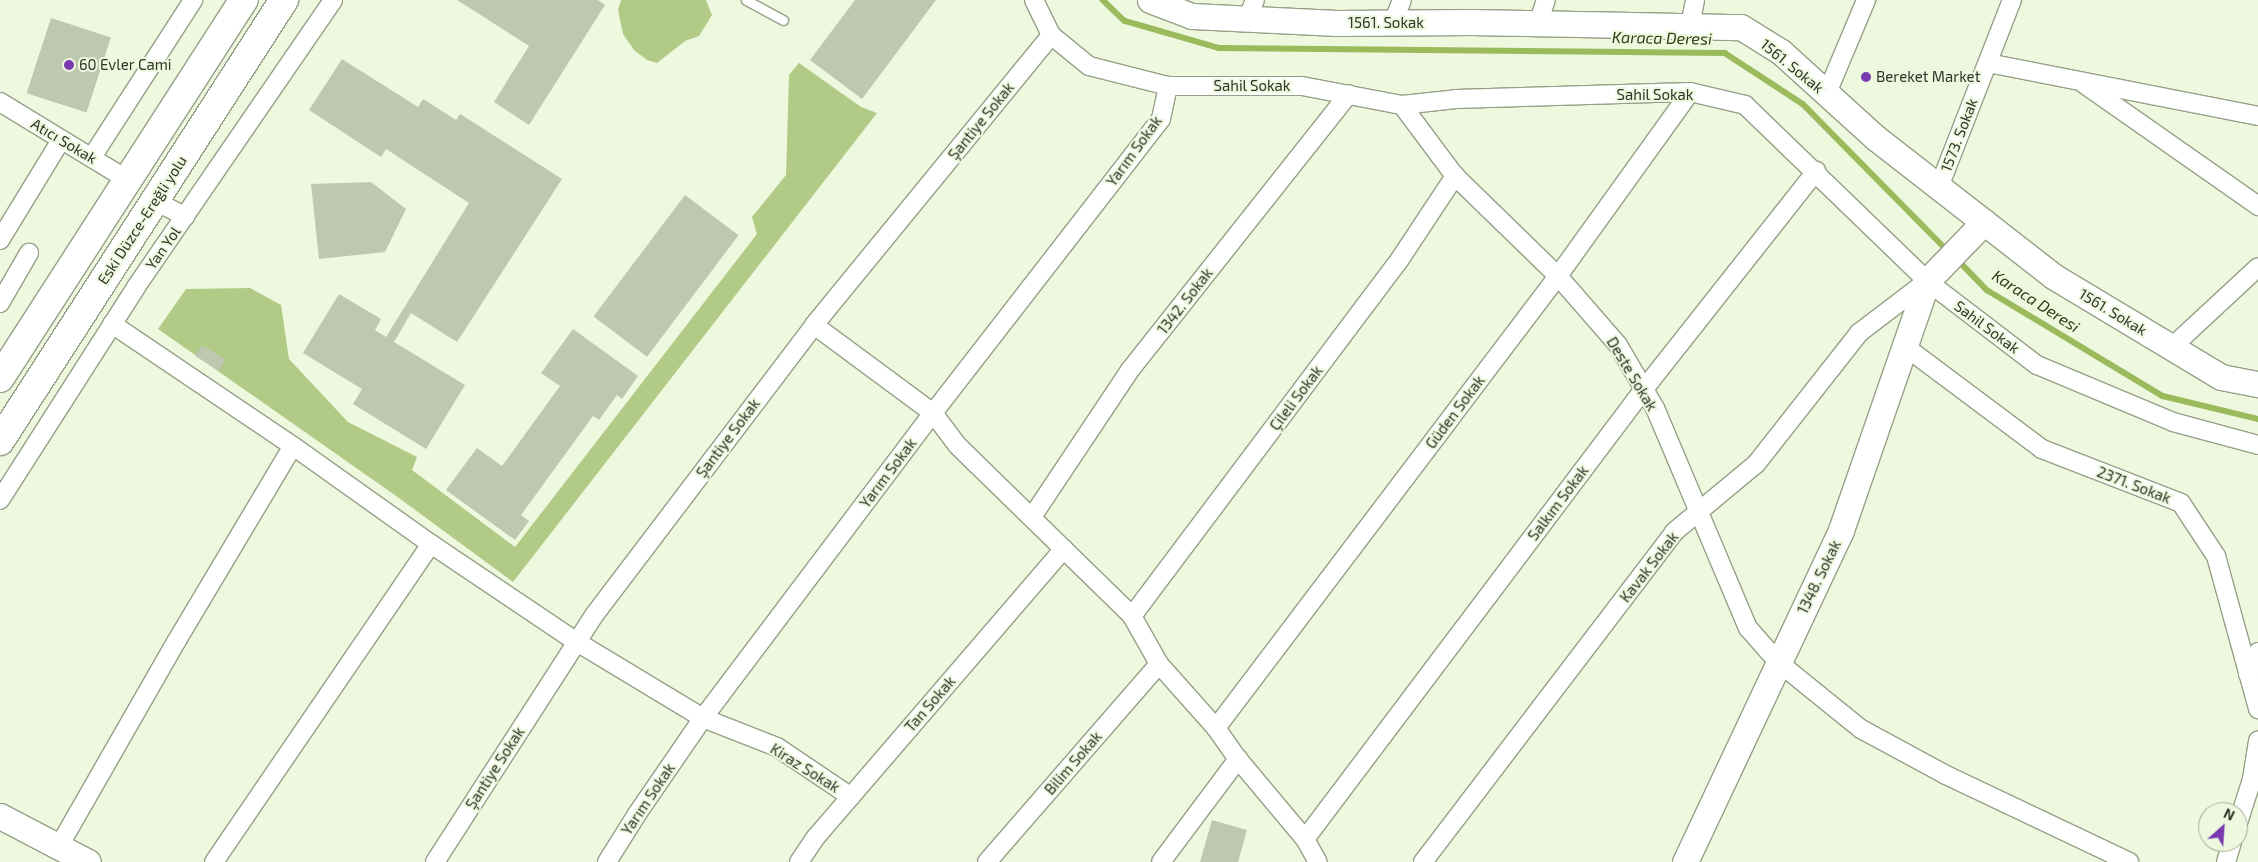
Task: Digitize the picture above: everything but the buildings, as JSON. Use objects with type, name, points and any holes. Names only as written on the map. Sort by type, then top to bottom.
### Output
[{"type":"main road","points":[[0,378],[244,0]]},
{"type":"main road","name":"Eski Düzce-Ereğli yolu","points":[[0,441],[284,0]]},
{"type":"street","points":[[92,158],[193,0]]},
{"type":"street","name":"Yan Yol","points":[[0,500],[84,366],[333,0]]},
{"type":"street","name":"Sahil Sokak","points":[[1034,0],[1051,35],[1088,66],[1168,86],[1302,86],[1402,105],[1456,99],[1690,92],[1745,105],[1816,171],[1926,280],[2037,366],[2173,422],[2258,445]]},
{"type":"street","name":"1561. Sokak","points":[[1150,0],[1192,16],[1252,9],[1337,24],[1741,27],[1781,52],[1876,138],[2053,276],[2221,377],[2258,384]]},
{"type":"street","points":[[1393,23],[1402,0]]},
{"type":"street","points":[[1538,24],[1546,0]]},
{"type":"street","points":[[1690,26],[1694,0]]},
{"type":"street","points":[[1827,93],[1866,0]]},
{"type":"street","name":"1573. Sokak","points":[[1939,187],[2012,0]]},
{"type":"street","name":"Şantiye Sokak","points":[[434,862],[600,606],[814,325],[1051,35]]},
{"type":"street","points":[[1988,63],[2258,116]]},
{"type":"street","points":[[2080,81],[2258,206]]},
{"type":"street","name":"Yarım Sokak","points":[[607,862],[636,814],[703,718],[933,413],[1161,119],[1168,86]]},
{"type":"street","name":"Güden Sokak","points":[[1216,728],[1558,276],[1690,92]]},
{"type":"street","name":"1342. Sokak","points":[[1032,516],[1130,370],[1349,94]]},
{"type":"street","name":"Atıcı Sokak","points":[[0,102],[128,180]]},
{"type":"street","name":"Deste Sokak","points":[[1402,105],[1455,176],[1558,276],[1618,345],[1655,408],[1748,628],[1778,662],[1861,729],[1946,775],[2128,862]]},
{"type":"street","points":[[0,240],[61,140]]},
{"type":"street","name":"Salkım Sokak","points":[[1305,839],[1644,389],[1816,171]]},
{"type":"street","name":"Çileli Sokak","points":[[1132,616],[1400,259],[1455,176]]},
{"type":"street","points":[[155,201],[185,216]]},
{"type":"street","points":[[1926,280],[1984,222]]},
{"type":"street","points":[[0,303],[29,253]]},
{"type":"street","points":[[2172,347],[2258,267]]},
{"type":"street","name":"1348. Sokak","points":[[1686,862],[1778,662],[1842,530],[1926,280]]},
{"type":"street","name":"Kavak Sokak","points":[[1423,862],[1674,532],[1756,464],[1859,333],[1926,280]]},
{"type":"street","name":"Kiraz Sokak","points":[[112,324],[293,446],[431,544],[577,642],[703,718],[777,747],[850,797]]},
{"type":"street","points":[[814,325],[933,413],[957,445],[1032,516],[1132,616],[1159,664],[1216,728],[1238,759],[1305,839],[1318,862]]},
{"type":"street","name":"2371. Sokak","points":[[1903,345],[2042,449],[2181,503],[2216,556],[2258,709]]},
{"type":"street","points":[[58,349],[84,366]]},
{"type":"street","points":[[58,848],[176,642],[293,446]]},
{"type":"street","points":[[214,862],[431,544]]},
{"type":"street","name":"Tan Sokak","points":[[799,862],[816,837],[1064,549]]},
{"type":"street","points":[[2248,674],[2258,652]]},
{"type":"street","name":"Bilim Sokak","points":[[987,862],[1159,664]]},
{"type":"street","points":[[2245,802],[2252,779],[2258,740]]},
{"type":"street","points":[[1161,862],[1238,759]]},
{"type":"street","points":[[0,816],[88,862]]},
{"type":"lane","points":[[746,0],[783,20]]},
{"type":"green space","points":[[621,0],[706,0],[712,15],[699,36],[685,41],[657,63],[647,60],[634,50],[623,34],[618,10]]},
{"type":"green space","points":[[799,63],[861,107],[877,113],[513,582],[399,498],[158,329],[186,289],[250,288],[281,305],[289,359],[348,422],[417,457],[412,470],[515,547],[757,234],[752,217],[786,175],[789,75]]},
{"type":"waterway","name":"Karaca Deresi","points":[[1103,0],[1125,21],[1219,48],[1725,53],[1803,104],[1947,250]]},
{"type":"waterway","name":"Karaca Deresi","points":[[1956,258],[1987,290],[2163,396],[2258,419]]},
{"type":"place","name":"60 Evler Cami","points":[[69,65]]},
{"type":"place","name":"Bereket Market","points":[[1866,77]]}]
